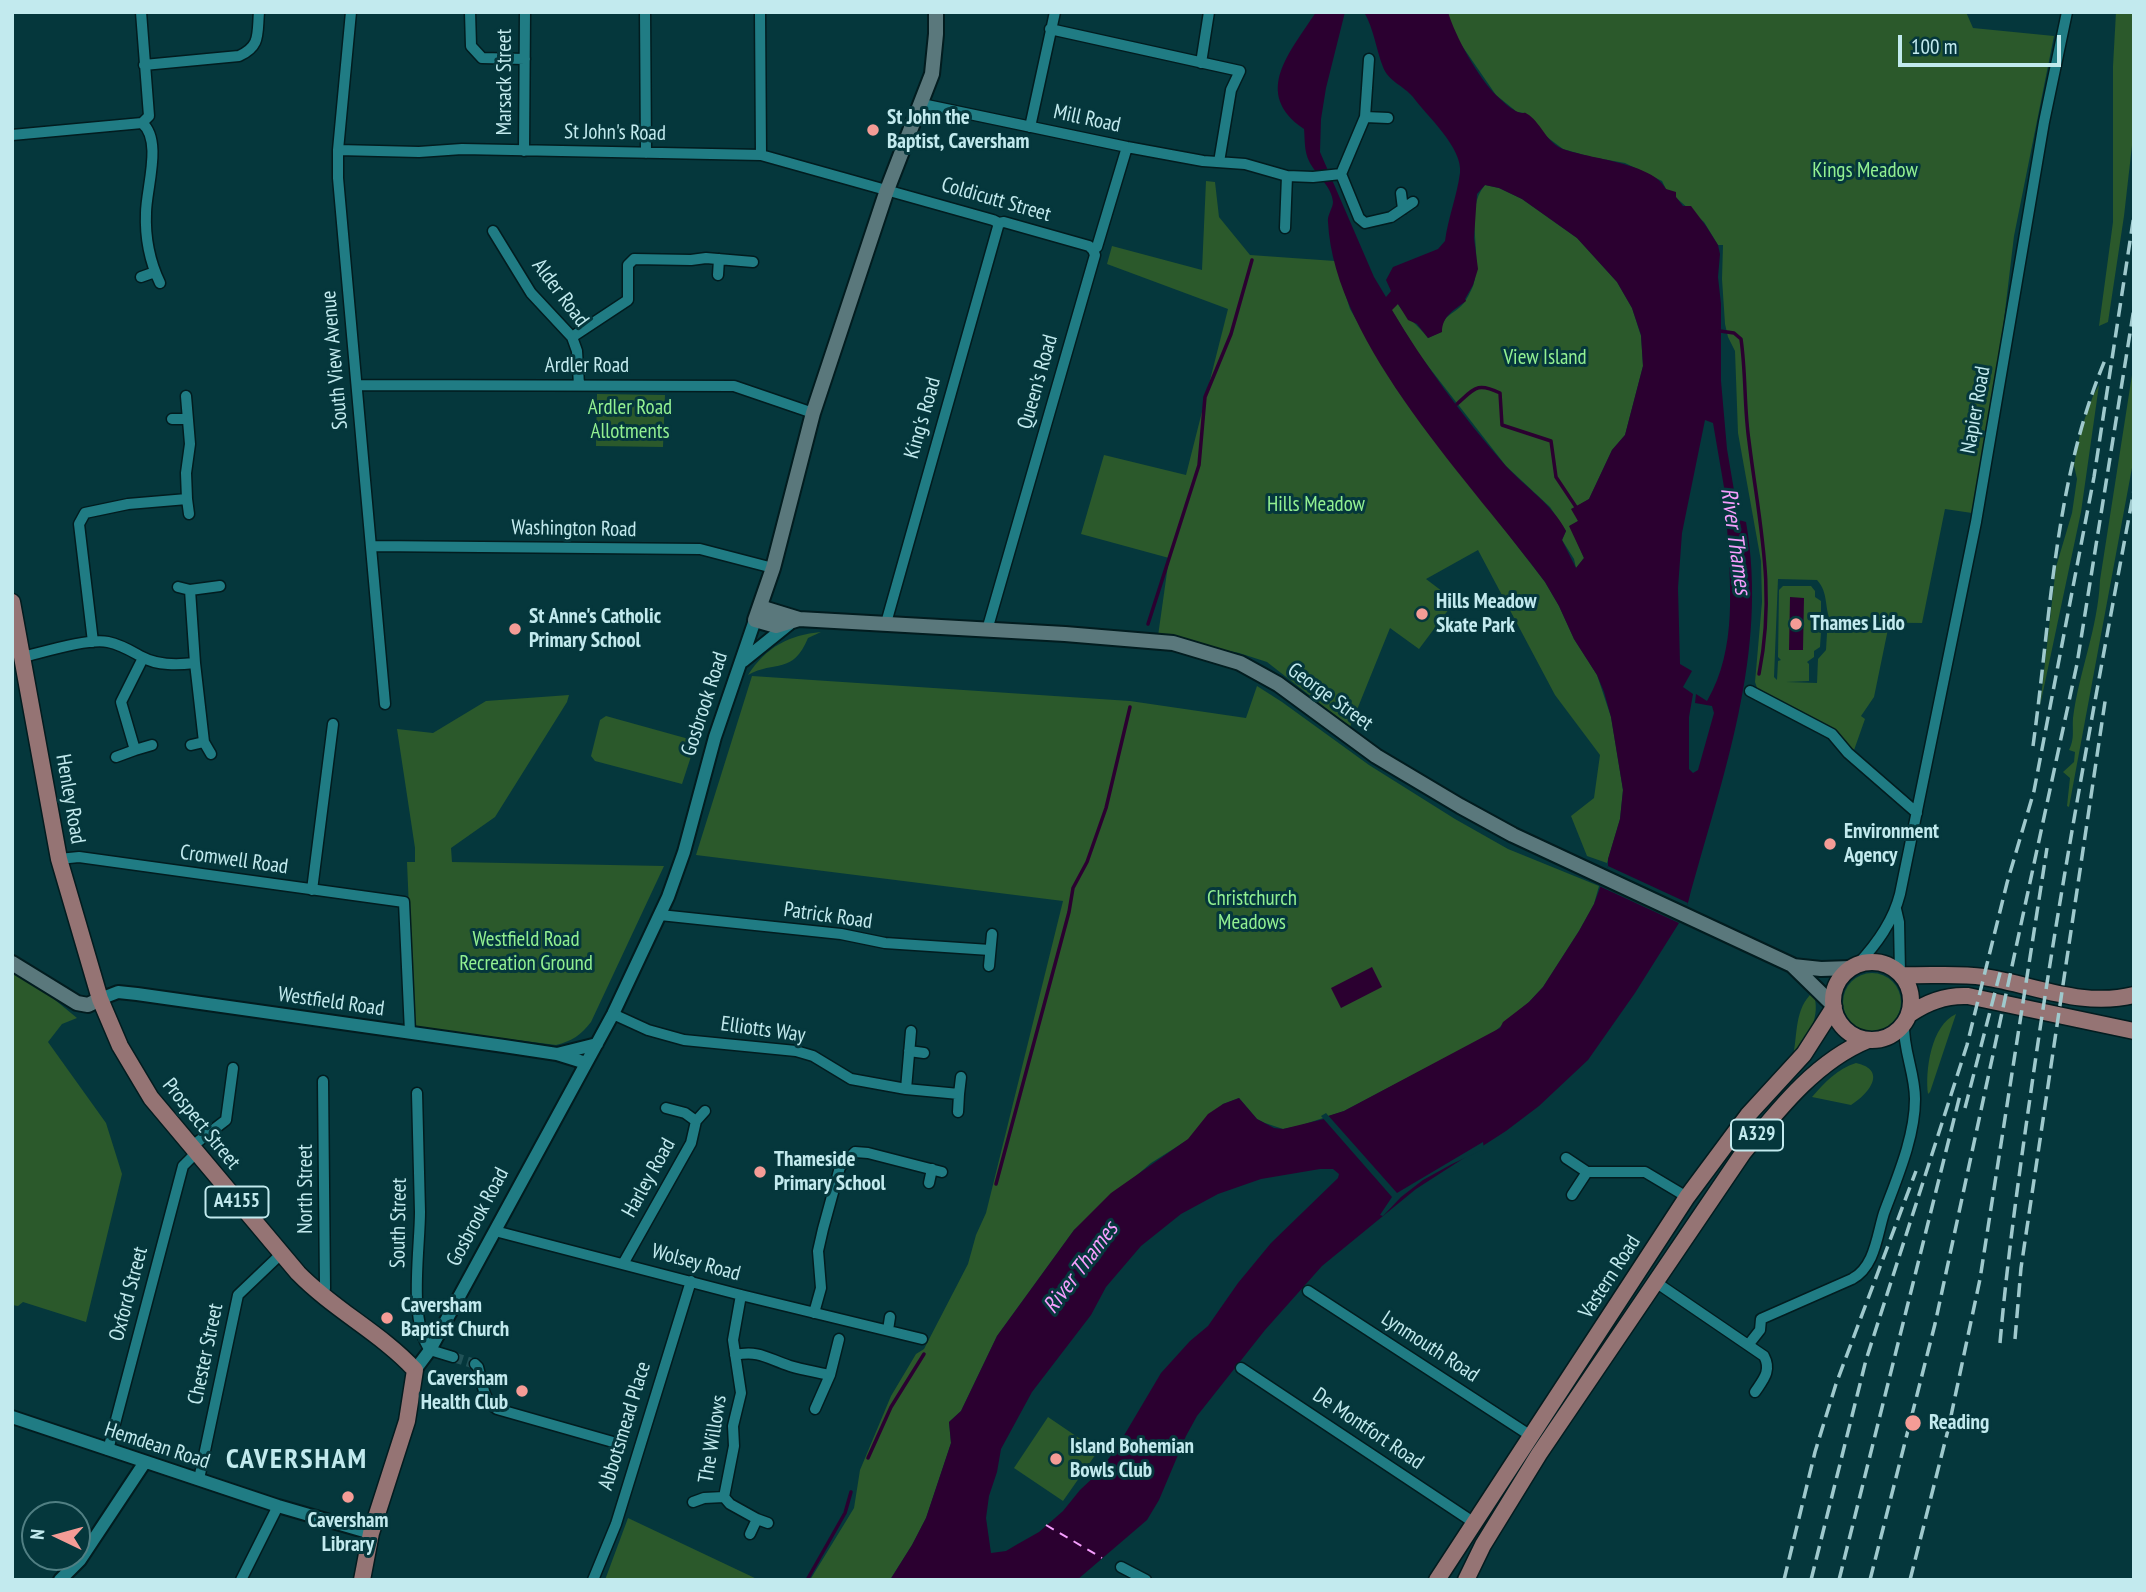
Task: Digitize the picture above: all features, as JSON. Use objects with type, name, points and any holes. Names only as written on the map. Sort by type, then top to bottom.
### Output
[{"type":"main road","name":"Gosbrook Road","points":[[757,613],[773,568],[813,413],[887,190],[932,74],[936,12]]},
{"type":"main road","name":"Henley Road","points":[[12,602],[59,859],[100,999]]},
{"type":"main road","name":"George Street","points":[[757,613],[794,621],[886,623],[1173,643],[1240,663],[1278,684],[1376,756],[1513,835],[1792,965],[1821,970],[1854,966]]},
{"type":"main road","points":[[1907,1019],[1912,998],[1909,986],[1901,974],[1882,962],[1866,962],[1854,966],[1839,980],[1833,1006],[1839,1022],[1857,1038],[1868,1040],[1893,1035],[1923,1005],[1952,996],[1981,997],[2134,1031]]},
{"type":"main road","points":[[12,963],[77,1003],[88,1005],[100,999]]},
{"type":"main road","name":"George Street","points":[[1792,965],[1833,1006]]},
{"type":"main road","points":[[1901,974],[1987,978],[2096,1000],[2134,995]]},
{"type":"main road","name":"Prospect Street","points":[[100,999],[120,1046],[151,1098],[281,1254],[322,1296],[401,1354],[415,1370]]},
{"type":"main road","name":"Vastern Road","points":[[1437,1580],[1687,1197],[1748,1115],[1804,1054],[1833,1006]]},
{"type":"main road","name":"Vastern Road","points":[[1466,1580],[1483,1545],[1539,1454],[1596,1367],[1657,1283],[1710,1199],[1766,1125],[1834,1058],[1868,1040]]},
{"type":"main road","points":[[362,1580],[371,1533],[407,1422],[415,1370]]},
{"type":"street","points":[[12,135],[142,123],[149,116],[141,12]]},
{"type":"street","points":[[145,65],[239,56],[252,50],[256,41],[259,12]]},
{"type":"street","name":"South View Avenue","points":[[351,12],[338,150],[338,178],[384,704]]},
{"type":"street","points":[[470,12],[471,46],[482,58],[524,59]]},
{"type":"street","name":"Marsack Street","points":[[524,12],[524,151]]},
{"type":"street","points":[[645,12],[646,153]]},
{"type":"street","points":[[760,12],[761,155]]},
{"type":"street","points":[[1030,127],[1055,12]]},
{"type":"street","points":[[1201,63],[1209,12]]},
{"type":"street","name":"Napier Road","points":[[1896,909],[1976,522],[2044,122],[2067,12]]},
{"type":"street","points":[[1050,29],[1240,71],[1231,90],[1219,162]]},
{"type":"street","points":[[1369,59],[1364,117],[1337,174],[1365,223],[1391,217],[1413,202]]},
{"type":"street","name":"Mill Road","points":[[922,104],[1203,161],[1245,164],[1287,176],[1337,174]]},
{"type":"street","points":[[1364,117],[1388,118]]},
{"type":"street","points":[[142,123],[151,134],[152,164],[146,212],[147,236],[160,283]]},
{"type":"street","name":"Queen's Road","points":[[987,630],[1095,255],[1093,250],[1097,247],[1127,146]]},
{"type":"street","name":"St John's Road","points":[[338,150],[419,152],[462,149],[761,155],[887,190]]},
{"type":"street","points":[[1285,228],[1287,176]]},
{"type":"street","name":"Coldicutt Street","points":[[887,190],[1089,246],[1093,250]]},
{"type":"street","points":[[1401,193],[1403,209]]},
{"type":"street","name":"King's Road","points":[[886,623],[999,223]]},
{"type":"street","name":"Alder Road","points":[[493,231],[531,293],[572,337],[577,351],[579,385]]},
{"type":"street","points":[[572,337],[628,300],[628,265],[634,259],[753,261]]},
{"type":"street","points":[[718,275],[719,259]]},
{"type":"street","points":[[141,277],[155,272]]},
{"type":"street","name":"Ardler Road","points":[[357,384],[734,386],[813,413]]},
{"type":"street","points":[[186,396],[190,444],[186,473],[189,514]]},
{"type":"street","points":[[172,419],[187,419]]},
{"type":"street","points":[[93,642],[79,524],[85,513],[128,504],[187,499]]},
{"type":"street","name":"Washington Road","points":[[372,546],[699,550],[773,568]]},
{"type":"street","points":[[178,587],[190,590],[220,586]]},
{"type":"street","points":[[190,590],[204,742],[211,754]]},
{"type":"street","name":"Gosbrook Road","points":[[415,1370],[430,1350],[597,1044],[660,915],[680,864],[712,746],[757,613]]},
{"type":"street","points":[[741,662],[794,621]]},
{"type":"street","points":[[23,657],[93,642],[106,642],[132,649],[143,658],[156,663],[195,663]]},
{"type":"street","points":[[135,750],[121,702],[143,658]]},
{"type":"street","points":[[1750,691],[1832,734],[1849,753],[1917,813]]},
{"type":"street","points":[[312,890],[332,724]]},
{"type":"street","points":[[191,745],[204,742]]},
{"type":"street","points":[[116,757],[152,744]]},
{"type":"street","name":"Cromwell Road","points":[[59,859],[79,857],[404,902],[411,1032]]},
{"type":"street","points":[[1854,966],[1877,943],[1896,909]]},
{"type":"street","points":[[1896,909],[1901,974]]},
{"type":"street","name":"Patrick Road","points":[[660,915],[841,934],[885,943],[990,950]]},
{"type":"street","points":[[989,966],[992,933]]},
{"type":"street","name":"Westfield Road","points":[[100,999],[118,992],[137,994],[557,1054],[586,1063]]},
{"type":"street","name":"Elliotts Way","points":[[613,1014],[648,1030],[684,1040],[796,1051],[813,1056],[851,1079],[906,1089],[960,1094]]},
{"type":"street","points":[[1749,1344],[1760,1330],[1761,1319],[1858,1276],[1868,1262],[1903,1165],[1915,1103],[1914,1085],[1904,1042],[1907,1019]]},
{"type":"street","points":[[906,1089],[911,1031]]},
{"type":"street","name":"Westfield Road","points":[[557,1054],[597,1044]]},
{"type":"street","points":[[909,1051],[924,1053]]},
{"type":"street","points":[[194,1150],[226,1120],[233,1069]]},
{"type":"street","points":[[958,1112],[961,1077]]},
{"type":"street","name":"North Street","points":[[322,1296],[325,1288],[323,1081]]},
{"type":"street","name":"South Street","points":[[417,1094],[420,1216],[418,1297],[421,1335],[430,1350]]},
{"type":"street","points":[[666,1108],[685,1113],[696,1121]]},
{"type":"street","name":"Harley Road","points":[[623,1264],[691,1143],[696,1121],[705,1111]]},
{"type":"street","name":"Oxford Street","points":[[108,1450],[183,1166],[194,1150]]},
{"type":"street","points":[[814,1313],[821,1288],[818,1251],[839,1167],[855,1152],[868,1153],[937,1170],[929,1183]]},
{"type":"street","points":[[1566,1158],[1587,1172],[1645,1172],[1687,1197]]},
{"type":"street","points":[[1572,1195],[1587,1172]]},
{"type":"street","name":"Wolsey Road","points":[[495,1231],[922,1339]]},
{"type":"street","name":"Chester Street","points":[[199,1479],[238,1295],[281,1254]]},
{"type":"street","name":"Abbotsmead Place","points":[[593,1580],[615,1524],[691,1281]]},
{"type":"street","points":[[1657,1283],[1764,1356],[1768,1368],[1755,1392]]},
{"type":"street","name":"Lynmouth Road","points":[[1308,1291],[1531,1436]]},
{"type":"street","name":"The Willows","points":[[694,1502],[704,1498],[724,1497],[734,1446],[733,1426],[741,1393],[734,1326],[741,1295]]},
{"type":"street","points":[[888,1330],[890,1317]]},
{"type":"street","points":[[816,1409],[830,1375],[839,1339]]},
{"type":"street","points":[[430,1350],[453,1357]]},
{"type":"street","points":[[735,1355],[767,1355],[790,1366],[830,1375]]},
{"type":"street","points":[[475,1364],[490,1405],[496,1409],[620,1444]]},
{"type":"street","name":"De Montfort Road","points":[[1241,1368],[1473,1522]]},
{"type":"street","name":"Hemdean Road","points":[[12,1417],[278,1506],[371,1533]]},
{"type":"street","points":[[60,1580],[80,1560],[145,1462]]},
{"type":"street","points":[[724,1497],[730,1504],[768,1523]]},
{"type":"street","points":[[241,1580],[278,1506]]},
{"type":"street","points":[[750,1534],[757,1519]]},
{"type":"street","points":[[1121,1567],[1146,1580]]},
{"type":"green space","name":"Kings Meadow","points":[[1448,12],[1966,12],[1973,28],[2054,36],[2014,236],[2003,328],[1972,513],[1945,509],[1922,623],[1831,622],[1825,595],[1817,580],[1778,579],[1774,677],[1777,680],[1778,661],[1781,660],[1778,657],[1779,590],[1783,586],[1811,586],[1815,597],[1821,601],[1821,616],[1825,620],[1820,647],[1807,662],[1809,681],[1786,682],[1817,683],[1818,659],[1826,650],[1827,633],[1831,628],[1888,629],[1874,697],[1861,716],[1865,719],[1853,753],[1833,732],[1758,691],[1755,682],[1762,602],[1761,561],[1738,433],[1735,351],[1725,324],[1723,245],[1718,245],[1704,222],[1666,189],[1662,181],[1625,163],[1563,149],[1524,113],[1517,112],[1496,95],[1449,27]]},
{"type":"green space","points":[[2116,12],[2134,12],[2134,128],[2108,322],[2099,326],[2113,222],[2113,66]]},
{"type":"green space","name":"Hills Meadow","points":[[1206,181],[1215,182],[1219,217],[1250,255],[1335,261],[1350,309],[1396,388],[1545,582],[1574,639],[1597,675],[1611,717],[1623,790],[1620,819],[1607,863],[1587,856],[1571,816],[1594,798],[1600,755],[1555,695],[1478,550],[1426,579],[1455,601],[1419,649],[1390,628],[1350,727],[1267,662],[1239,653],[1158,636],[1169,558],[1081,534],[1104,455],[1186,475],[1228,309],[1107,264],[1112,246],[1202,270]]},
{"type":"green space","name":"View Island","points":[[1485,185],[1499,188],[1522,199],[1577,238],[1617,282],[1632,308],[1641,336],[1643,366],[1625,435],[1612,450],[1589,499],[1576,507],[1578,521],[1570,526],[1584,558],[1576,568],[1574,559],[1562,540],[1566,531],[1550,507],[1506,466],[1418,353],[1391,309],[1397,303],[1428,338],[1441,332],[1446,319],[1464,303],[1476,274],[1475,207]]},
{"type":"green space","points":[[2134,362],[2134,457],[2069,807],[2070,778],[2063,772],[2074,762],[2075,752],[2069,750],[2073,738],[2073,718],[2099,598]]},
{"type":"green space","points":[[2099,385],[2081,512],[2040,706],[2056,567],[2072,513],[2077,479],[2074,465],[2081,429]]},
{"type":"green space","name":"Ardler Road Allotments","points":[[597,394],[665,395],[663,447],[596,446]]},
{"type":"green space","points":[[821,632],[808,638],[802,650],[790,662],[748,675],[763,657],[779,644],[799,636]]},
{"type":"green space","name":"Christchurch Meadows","points":[[752,676],[1130,701],[1246,718],[1257,686],[1369,765],[1455,819],[1508,849],[1599,886],[1594,904],[1543,987],[1493,1033],[1344,1111],[1299,1126],[1283,1129],[1265,1123],[1257,1119],[1239,1098],[1223,1104],[1189,1139],[1151,1163],[1074,1230],[997,1336],[961,1411],[949,1422],[951,1443],[926,1518],[890,1580],[810,1580],[854,1508],[860,1470],[891,1396],[916,1354],[924,1349],[968,1264],[976,1235],[986,1213],[1063,901],[696,855]]},
{"type":"green space","name":"Westfield Road Recreation Ground","points":[[569,695],[495,817],[451,848],[452,862],[664,866],[591,1022],[576,1037],[556,1045],[414,1027],[407,862],[415,862],[415,848],[397,729],[433,733],[486,701]]},
{"type":"green space","points":[[606,716],[696,741],[682,784],[595,761],[591,756],[600,720]]},
{"type":"green space","points":[[12,971],[43,990],[77,1018],[62,1024],[48,1042],[106,1123],[122,1174],[86,1322],[23,1302],[18,1306],[12,1305]]},
{"type":"green space","points":[[1872,973],[1883,975],[1896,986],[1901,1002],[1899,1013],[1888,1026],[1872,1031],[1861,1029],[1848,1018],[1843,1002],[1845,991],[1856,978]]},
{"type":"green space","points":[[1813,992],[1815,1018],[1804,1042],[1793,1056],[1800,1014]]},
{"type":"green space","points":[[1956,1014],[1928,1094],[1929,1061],[1935,1038],[1947,1020]]},
{"type":"green space","points":[[1856,1063],[1866,1066],[1873,1076],[1869,1089],[1858,1100],[1851,1105],[1812,1097],[1837,1072]]},
{"type":"green space","name":"Island Bohemian Bowls Club","points":[[1048,1417],[1098,1451],[1063,1501],[1014,1468]]},
{"type":"green space","points":[[628,1518],[759,1580],[605,1580]]},
{"type":"water","name":"River Thames","points":[[1316,12],[1345,12],[1326,88],[1320,152],[1374,277],[1386,297],[1391,291],[1386,280],[1393,267],[1438,249],[1445,241],[1460,173],[1456,153],[1443,133],[1413,97],[1385,72],[1364,12],[1448,12],[1468,57],[1504,103],[1529,115],[1553,143],[1563,149],[1620,163],[1659,180],[1666,189],[1676,192],[1676,197],[1683,206],[1691,206],[1718,245],[1721,381],[1727,449],[1739,520],[1746,522],[1752,571],[1747,667],[1727,761],[1688,903],[1679,923],[1588,1060],[1539,1106],[1506,1131],[1416,1189],[1322,1266],[1265,1330],[1197,1416],[1159,1500],[1147,1520],[1077,1580],[890,1580],[926,1518],[951,1443],[949,1422],[961,1411],[997,1336],[1074,1230],[1111,1193],[1188,1139],[1208,1114],[1223,1104],[1239,1098],[1257,1119],[1274,1128],[1283,1129],[1324,1119],[1500,1028],[1503,1022],[1543,987],[1594,904],[1608,866],[1620,819],[1623,790],[1611,717],[1597,675],[1574,639],[1545,582],[1412,412],[1381,364],[1354,316],[1336,269],[1328,222],[1333,204],[1332,196],[1307,157],[1304,129],[1288,115],[1280,101],[1278,86],[1287,57]],"holes":[[[1485,185],[1499,188],[1522,199],[1577,238],[1617,282],[1632,308],[1641,335],[1643,366],[1625,435],[1612,450],[1589,499],[1571,509],[1578,521],[1569,526],[1584,558],[1576,568],[1562,540],[1566,531],[1560,521],[1505,465],[1474,428],[1431,370],[1392,310],[1398,304],[1408,320],[1417,324],[1428,338],[1442,332],[1446,318],[1466,301],[1478,269],[1474,238],[1477,194]],[[1705,420],[1713,423],[1730,522],[1727,526],[1730,615],[1724,659],[1717,681],[1707,701],[1696,694],[1695,703],[1712,706],[1714,713],[1698,770],[1693,773],[1689,769],[1689,717],[1693,694],[1683,687],[1692,671],[1680,664],[1678,588],[1682,533]],[[1320,1169],[1333,1169],[1339,1174],[1271,1243],[1238,1283],[1208,1326],[1190,1341],[1161,1373],[1116,1449],[1097,1474],[1063,1511],[1039,1532],[1006,1551],[991,1553],[986,1518],[1001,1449],[1032,1392],[1091,1315],[1106,1287],[1141,1246],[1181,1214],[1218,1194],[1261,1179]]]},
{"type":"water","name":"Thames Lido","points":[[1790,597],[1804,598],[1803,650],[1789,650]]},
{"type":"water","points":[[1372,967],[1382,987],[1341,1008],[1331,988]]},
{"type":"pier","points":[[1608,866],[1688,903],[1679,923],[1599,886]]},
{"type":"pier","points":[[1326,1113],[1397,1193],[1483,1142],[1484,1149],[1423,1180],[1383,1216],[1380,1215],[1392,1197],[1321,1116]]},
{"type":"waterway","points":[[1148,624],[1199,465],[1205,397],[1231,334],[1252,260]]},
{"type":"waterway","name":"River Thames","points":[[1720,331],[1734,333],[1741,339],[1743,352],[1747,428],[1766,585],[1764,643],[1759,674]]},
{"type":"waterway","points":[[1457,404],[1477,388],[1500,393],[1502,425],[1551,441],[1556,477],[1576,507]]},
{"type":"waterway","points":[[996,1184],[1069,912],[1073,888],[1087,862],[1106,808],[1130,707]]},
{"type":"waterway","points":[[868,1458],[891,1407],[924,1354]]},
{"type":"waterway","points":[[807,1580],[845,1513],[851,1492]]},
{"type":"ferry route","points":[[1046,1525],[1102,1558]]},
{"type":"tunnel","points":[[453,1357],[475,1364]]},
{"type":"railway","points":[[1811,1580],[1866,1360],[1967,1045],[2007,883],[2034,791],[2094,477],[2134,215]]},
{"type":"railway","points":[[1870,1580],[1935,1324],[2077,664],[2134,308]]},
{"type":"railway","points":[[2033,746],[2050,599],[2065,501],[2088,406],[2105,360]]},
{"type":"railway","points":[[2000,1343],[2015,1206],[2056,924],[2134,490]]},
{"type":"railway","points":[[2015,1339],[2021,1268],[2106,695]]},
{"type":"railway","points":[[1910,1580],[1948,1430],[1980,1279],[2047,848]]},
{"type":"railway","points":[[1965,1108],[2001,969]]},
{"type":"railway","points":[[1839,1580],[1960,1095]]},
{"type":"railway","points":[[1784,1580],[1815,1452],[1836,1384],[1916,1171]]},
{"type":"place","name":"St John the Baptist, Caversham","points":[[873,130]]},
{"type":"place","name":"Hills Meadow Skate Park","points":[[1422,614]]},
{"type":"place","name":"Thames Lido","points":[[1796,624]]},
{"type":"place","name":"St Anne's Catholic Primary School","points":[[515,629]]},
{"type":"place","name":"Environment Agency","points":[[1830,844]]},
{"type":"place","name":"Thameside Primary School","points":[[760,1172]]},
{"type":"place","name":"Caversham Baptist Church","points":[[387,1318]]},
{"type":"place","name":"Caversham Health Club","points":[[522,1391]]},
{"type":"place","name":"Reading","points":[[1913,1423]]},
{"type":"place","name":"Island Bohemian Bowls Club","points":[[1056,1459]]},
{"type":"place","name":"Caversham Library","points":[[348,1497]]},
{"type":"district","name":"CAVERSHAM","points":[[297,1460]]}]
